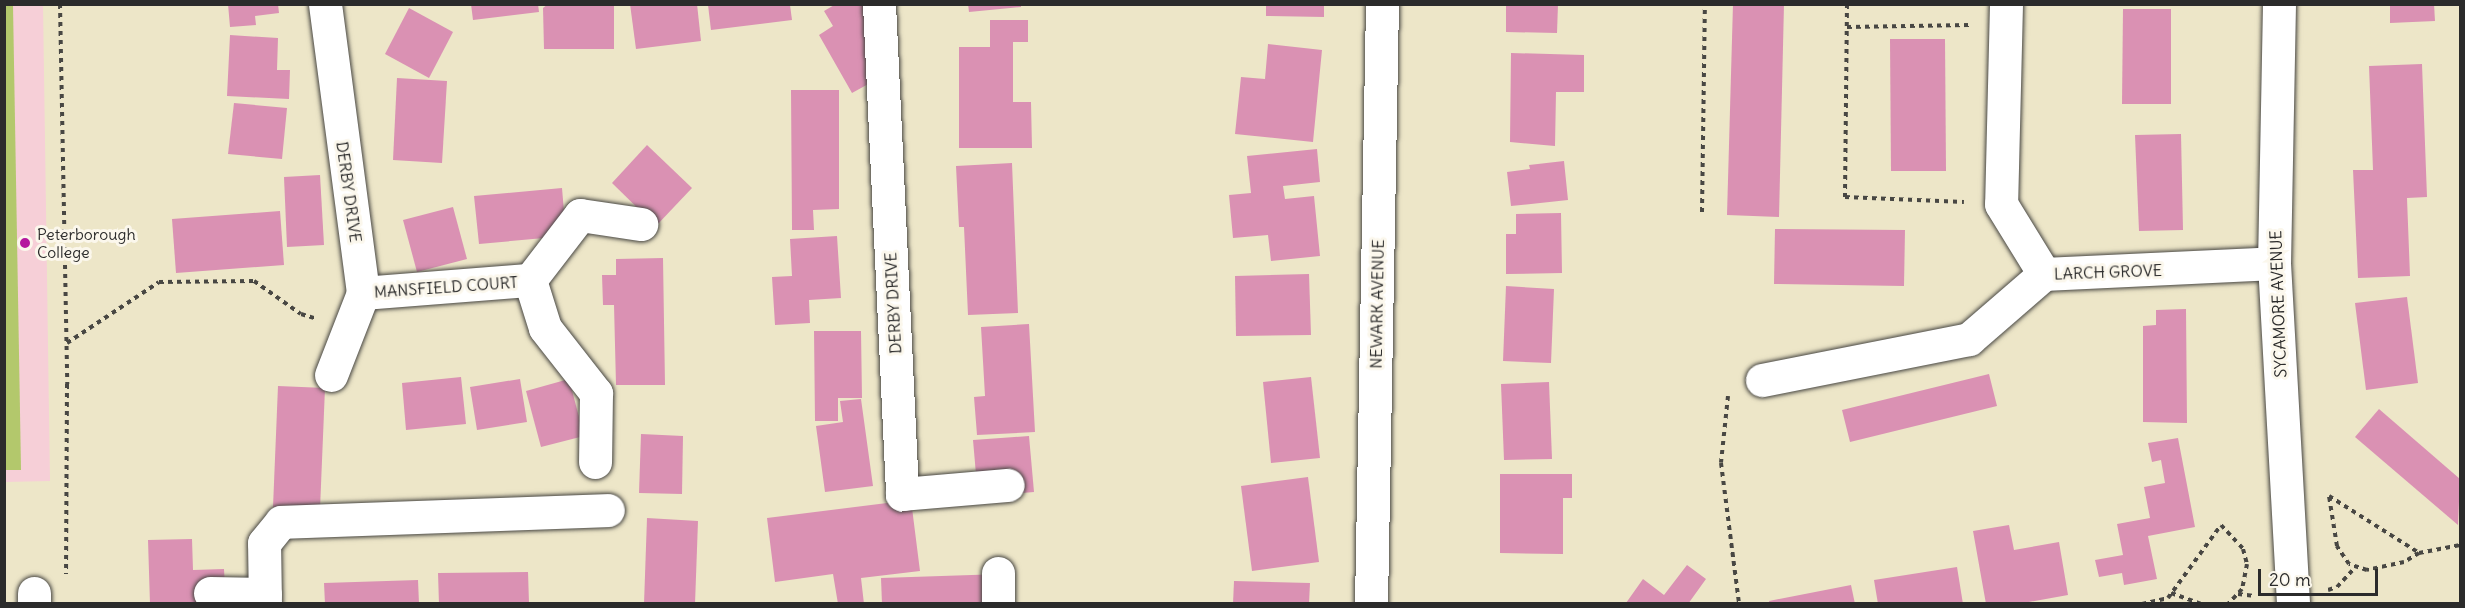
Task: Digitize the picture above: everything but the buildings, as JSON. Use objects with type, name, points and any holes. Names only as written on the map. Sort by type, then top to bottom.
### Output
[{"type":"street","name":"DERBY DRIVE","points":[[325,4],[363,293],[331,375]]},
{"type":"street","name":"DERBY DRIVE","points":[[879,4],[902,494],[1008,485]]},
{"type":"street","name":"NEWARK AVENUE","points":[[1371,603],[1382,4]]},
{"type":"street","name":"SYCAMORE AVENUE","points":[[2280,4],[2274,263],[2293,603]]},
{"type":"street","points":[[2001,204],[2005,15]]},
{"type":"street","name":"LARCH GROVE","points":[[2001,204],[2044,274],[2274,263]]},
{"type":"street","name":"MANSFIELD COURT","points":[[363,293],[530,280],[580,215],[642,224]]},
{"type":"street","points":[[1762,380],[1969,339],[2044,274]]},
{"type":"street","name":"MANSFIELD COURT","points":[[530,280],[545,328],[596,393],[595,462]]},
{"type":"street","points":[[210,593],[265,598],[264,543],[281,522],[608,510]]},
{"type":"path","points":[[34,598],[66,596],[67,344],[60,4]]},
{"type":"path","points":[[1702,212],[1705,4]]},
{"type":"path","points":[[1847,4],[1845,197],[2001,204]]},
{"type":"path","points":[[1847,27],[2005,15]]},
{"type":"path","points":[[67,344],[159,282],[254,280],[301,314],[349,330]]},
{"type":"path","points":[[1739,603],[1721,463],[1729,386],[1762,380]]},
{"type":"path","points":[[2419,553],[2329,496],[2337,546],[2349,564],[2367,570],[2404,562],[2419,553],[2460,545]]},
{"type":"path","points":[[2142,603],[2168,598],[2221,525],[2243,549],[2247,564],[2242,589],[2228,603]]},
{"type":"path","points":[[2171,593],[2200,603]]},
{"type":"shaded area","name":"Peterborough College","points":[[4,5],[43,5],[50,481],[5,482]]},
{"type":"green space","points":[[4,5],[13,5],[21,470],[4,470]]},
{"type":"place","name":"Peterborough College","points":[[25,243]]}]
